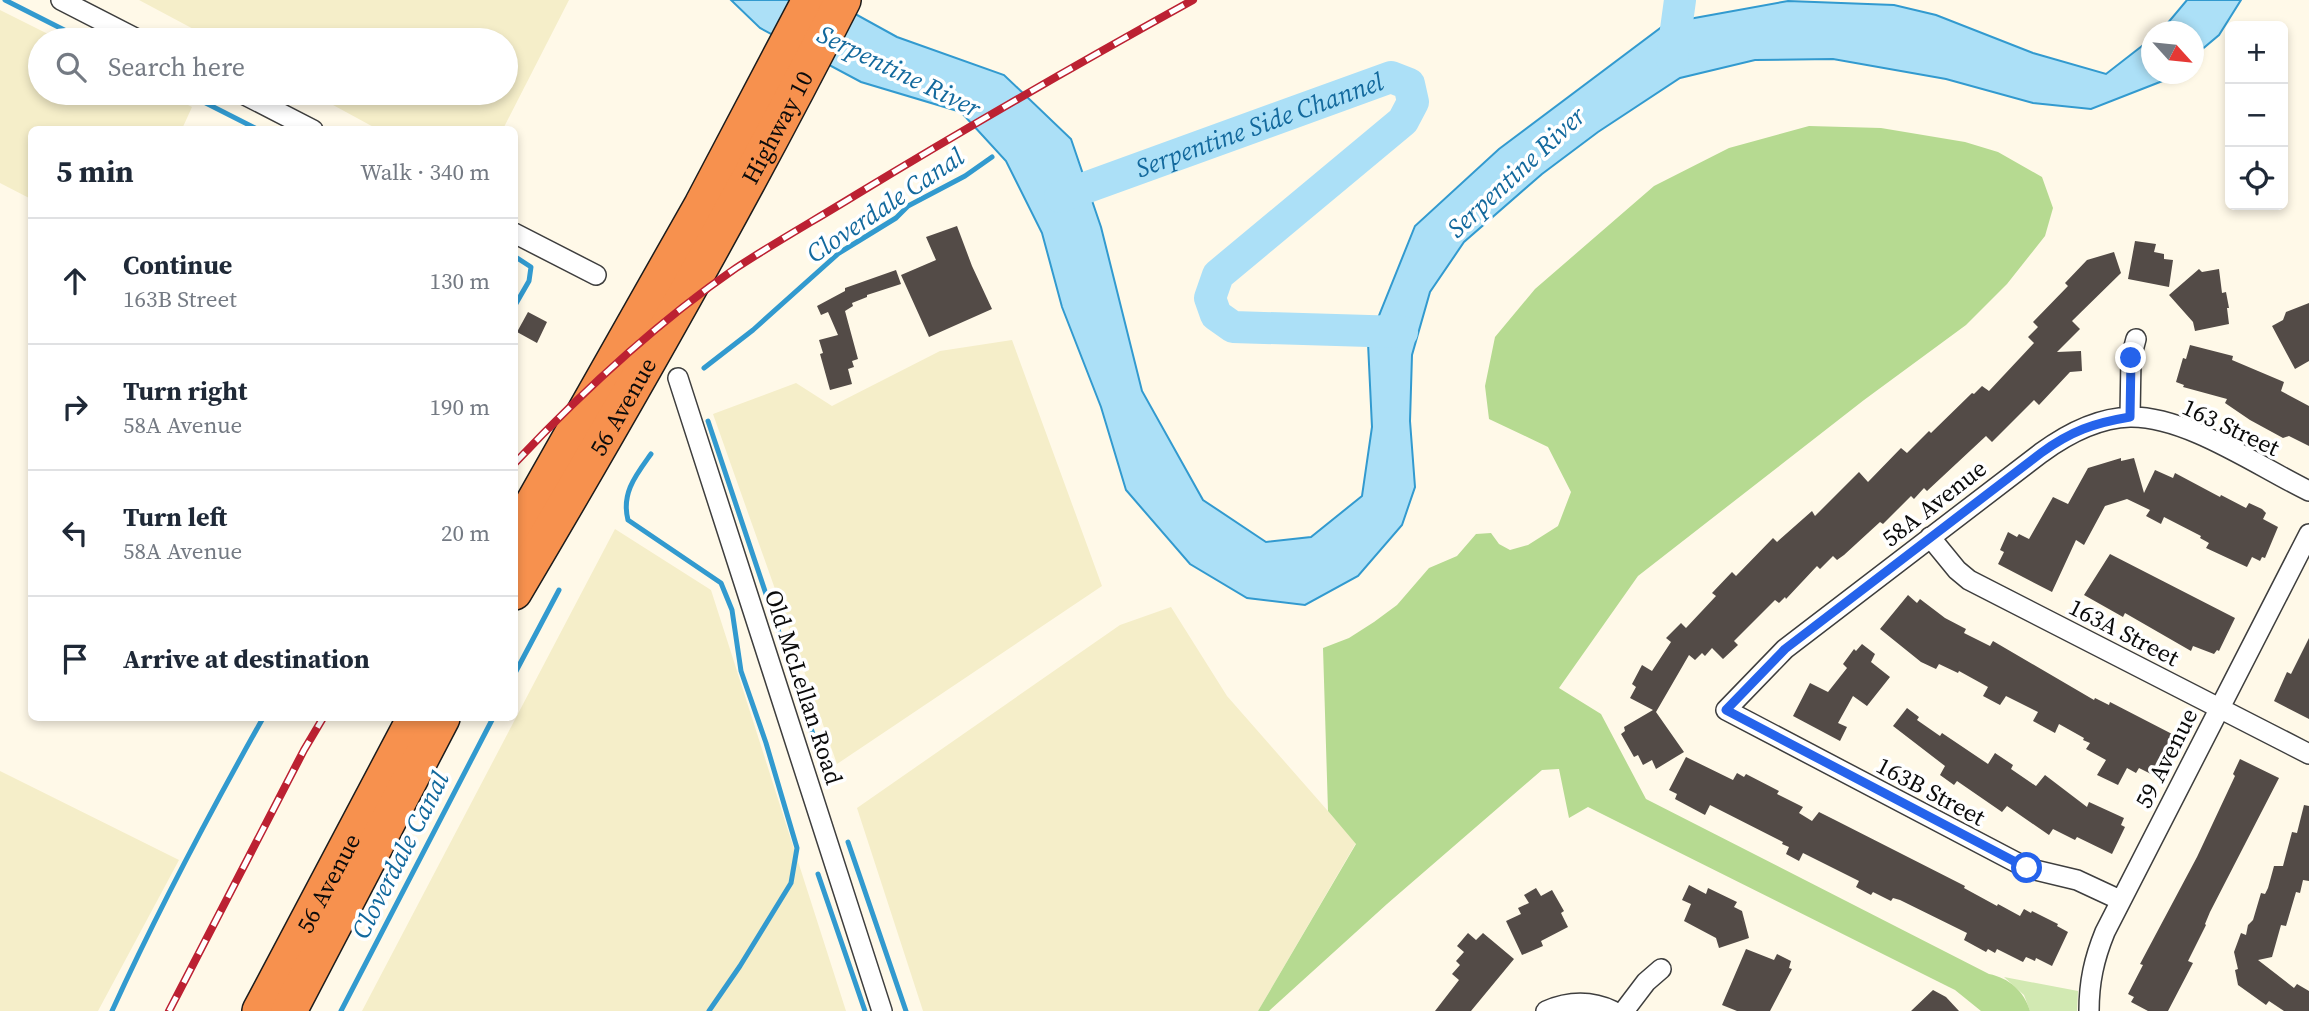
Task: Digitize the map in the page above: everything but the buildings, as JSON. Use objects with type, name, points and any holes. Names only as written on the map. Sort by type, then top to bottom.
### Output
[{"type":"highway","name":"Highway 10","points":[[715,212],[810,0]]},
{"type":"highway","name":"Highway 10","points":[[715,212],[843,0]]},
{"type":"highway","name":"56 Avenue","points":[[518,531],[715,212]]},
{"type":"highway","name":"56 Avenue","points":[[518,585],[634,390],[671,318],[715,212]]},
{"type":"highway","name":"56 Avenue","points":[[260,1011],[413,721]]},
{"type":"highway","name":"56 Avenue","points":[[289,1011],[440,721]]},
{"type":"street","points":[[61,0],[116,28]]},
{"type":"street","points":[[264,105],[305,126]]},
{"type":"street","points":[[518,235],[596,275]]},
{"type":"street","points":[[2130,417],[2131,358],[2136,339]]},
{"type":"street","name":"Old McLellan Road","points":[[678,378],[882,1011]]},
{"type":"street","name":"163 Street","points":[[2130,417],[2174,425],[2205,437],[2309,491]]},
{"type":"street","name":"58A Avenue","points":[[1726,710],[1785,649],[2062,437],[2086,426],[2130,417]]},
{"type":"street","name":"59 Avenue","points":[[2089,1011],[2089,987],[2094,960],[2120,900],[2309,534]]},
{"type":"street","name":"163A Street","points":[[1930,537],[1957,570],[1969,580],[2309,754]]},
{"type":"street","name":"163B Street","points":[[1726,710],[2027,868],[2077,880],[2120,900]]},
{"type":"street","points":[[1624,1011],[1661,969]]},
{"type":"street","points":[[1546,1011],[1571,1003],[1588,1003],[1613,1011]]},
{"type":"shaded area","points":[[139,0],[569,0],[518,100],[518,28],[192,28]]},
{"type":"shaded area","points":[[0,10],[36,28],[28,28],[28,105],[192,107],[183,126],[28,126],[28,197],[0,183]]},
{"type":"shaded area","points":[[333,105],[515,105],[505,126],[372,126]]},
{"type":"shaded area","points":[[1012,340],[1102,586],[837,764],[713,414],[796,383],[832,406],[940,351]]},
{"type":"shaded area","points":[[615,529],[711,590],[846,1011],[362,1011],[514,721],[518,721],[518,714]]},
{"type":"shaded area","points":[[1171,607],[1227,696],[1356,843],[1258,1011],[923,1011],[857,808],[1120,625]]},
{"type":"shaded area","points":[[0,771],[179,860],[98,1011],[0,1011]]},
{"type":"green space","points":[[1809,126],[1881,128],[1965,142],[1998,152],[2042,177],[2053,208],[2045,236],[2007,284],[1966,325],[1864,400],[1638,576],[1559,688],[1601,714],[1646,799],[2003,979],[2020,992],[2030,1011],[1981,1011],[1955,990],[1588,807],[1569,818],[1559,769],[1542,770],[1387,904],[1269,1011],[1258,1011],[1356,844],[1328,811],[1323,648],[1349,638],[1397,605],[1429,568],[1457,556],[1476,534],[1491,533],[1499,544],[1510,550],[1528,545],[1558,526],[1571,492],[1548,447],[1489,419],[1485,386],[1495,337],[1535,289],[1654,186],[1729,148]]},
{"type":"green space","points":[[2004,977],[2078,991],[2077,1011],[2030,1011],[2024,995]]},
{"type":"water","name":"Serpentine River","points":[[731,0],[830,0],[897,37],[1004,75],[1071,139],[1101,227],[1142,391],[1203,500],[1266,542],[1311,537],[1362,496],[1372,427],[1368,343],[1415,226],[1499,149],[1667,23],[1788,1],[1894,5],[1936,15],[2033,53],[2106,74],[2141,47],[2141,84],[2155,84],[2091,109],[2033,103],[1946,79],[1833,59],[1755,60],[1680,78],[1598,132],[1542,174],[1464,242],[1430,292],[1412,355],[1410,421],[1415,487],[1402,525],[1358,576],[1305,605],[1247,598],[1190,564],[1126,490],[1101,407],[1062,307],[1042,233],[1006,161],[961,112],[861,82],[760,28]]},
{"type":"water","points":[[2187,0],[2241,0],[2228,21],[2225,21],[2219,35],[2204,48],[2204,21],[2169,21]]},
{"type":"waterway","points":[[5,0],[60,28]]},
{"type":"waterway","name":"Serpentine Side Channel","points":[[1672,59],[1680,0]]},
{"type":"waterway","name":"Serpentine Side Channel","points":[[1060,197],[1391,77],[1409,84],[1413,102],[1403,121],[1218,275],[1210,298],[1216,315],[1233,327],[1402,332]]},
{"type":"waterway","points":[[210,105],[251,126]]},
{"type":"waterway","name":"Cloverdale Canal","points":[[704,368],[753,330],[839,253],[896,218],[908,206],[965,176],[992,157]]},
{"type":"waterway","points":[[518,259],[531,267],[529,281],[518,300]]},
{"type":"waterway","points":[[708,421],[825,770]]},
{"type":"waterway","points":[[651,454],[628,493],[628,520],[721,583],[732,610],[741,671],[766,743],[797,848],[791,883],[709,1011]]},
{"type":"waterway","name":"Cloverdale Canal","points":[[518,667],[559,590]]},
{"type":"waterway","points":[[112,1011],[184,863],[261,721]]},
{"type":"waterway","name":"Cloverdale Canal","points":[[341,1011],[491,721]]},
{"type":"waterway","points":[[848,842],[906,1011]]},
{"type":"waterway","points":[[818,874],[865,1011]]},
{"type":"railway","points":[[518,460],[648,335],[736,268],[980,121],[1193,0]]},
{"type":"railway","points":[[169,1011],[321,721]]},
{"type":"route","points":[[2027,868],[1726,710],[1785,649],[2062,437],[2086,426],[2130,417],[2131,358]]}]
